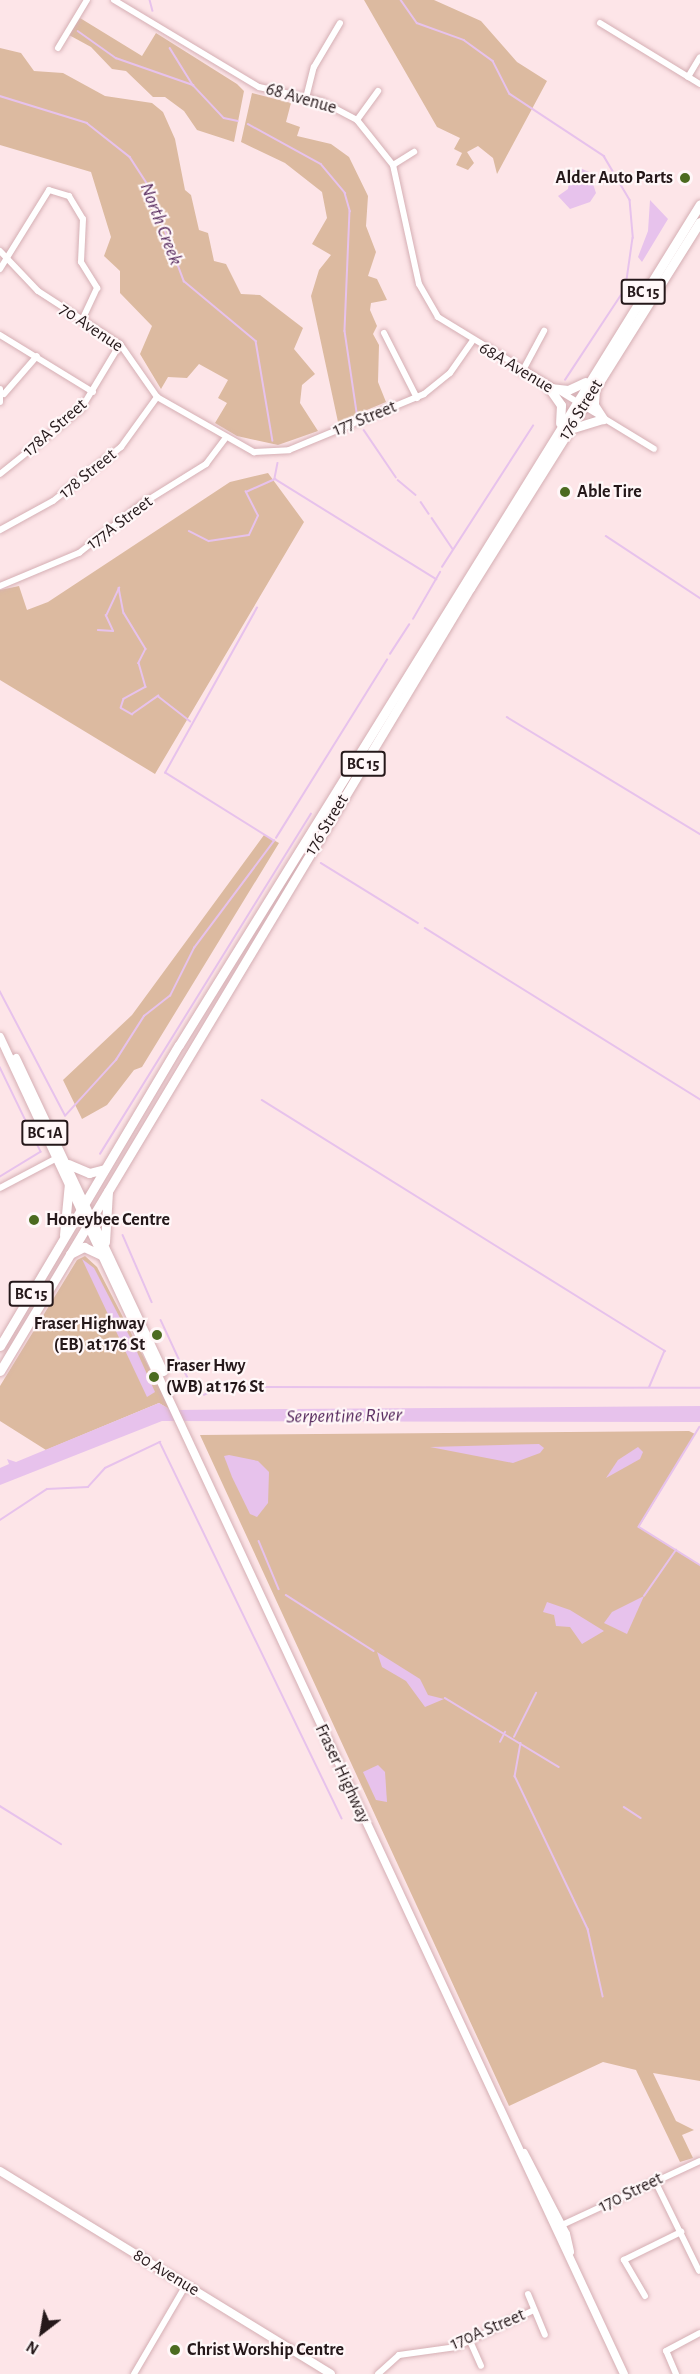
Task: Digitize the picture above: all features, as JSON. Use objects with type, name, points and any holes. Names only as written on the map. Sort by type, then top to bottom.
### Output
[{"type":"highway","name":"BC 15","points":[[578,405],[587,381],[700,204]]},
{"type":"highway","name":"176 Street","points":[[0,1371],[578,405],[596,386],[700,222]]},
{"type":"highway","points":[[549,388],[568,390],[587,381]]},
{"type":"highway","points":[[549,388],[561,405],[564,428],[585,421],[603,419],[594,405],[596,386]]},
{"type":"highway","name":"BC 15","points":[[0,1347],[105,1169],[564,428]]},
{"type":"highway","points":[[68,1164],[88,1173],[105,1169]]},
{"type":"highway","points":[[62,1241],[69,1183]]},
{"type":"highway","points":[[105,1242],[109,1187]]},
{"type":"highway","points":[[69,1254],[84,1247],[105,1257]]},
{"type":"main road","name":"Fraser Highway","points":[[0,1031],[69,1183],[84,1205]]},
{"type":"main road","name":"Fraser Highway","points":[[0,1037],[68,1164],[105,1257],[624,2374]]},
{"type":"main road","points":[[25,1083],[84,1205]]},
{"type":"main road","name":"Fraser Highway","points":[[90,1219],[105,1242],[158,1351],[175,1406]]},
{"type":"main road","name":"Fraser Highway","points":[[513,2138],[551,2201],[562,2225],[572,2265]]},
{"type":"main road","name":"80 Avenue","points":[[0,2171],[331,2374]]},
{"type":"main road","points":[[533,2181],[551,2201]]},
{"type":"street","points":[[58,48],[87,0]]},
{"type":"street","name":"68 Avenue","points":[[114,0],[259,87],[306,98],[357,120],[393,165],[422,292],[442,321],[472,342]]},
{"type":"street","points":[[306,98],[314,66],[340,23]]},
{"type":"street","points":[[600,23],[700,84]]},
{"type":"street","points":[[688,77],[700,57]]},
{"type":"street","points":[[357,120],[378,90]]},
{"type":"street","points":[[393,165],[414,152]]},
{"type":"street","points":[[0,269],[49,190],[55,187],[74,200],[83,219],[81,262],[97,293],[82,320]]},
{"type":"street","name":"70 Avenue","points":[[0,251],[38,291],[120,344],[157,397],[237,447]]},
{"type":"street","points":[[522,372],[544,331]]},
{"type":"street","points":[[384,333],[417,398]]},
{"type":"street","points":[[0,335],[93,392]]},
{"type":"street","name":"68A Avenue","points":[[472,342],[654,449]]},
{"type":"street","name":"177 Street","points":[[237,447],[266,454],[289,450],[417,398],[450,374],[472,342]]},
{"type":"street","name":"178A Street","points":[[0,474],[81,409],[120,344]]},
{"type":"street","points":[[0,402],[2,391],[37,356]]},
{"type":"street","name":"178 Street","points":[[0,530],[53,501],[121,447],[157,397]]},
{"type":"street","name":"177A Street","points":[[0,586],[79,553],[140,505],[206,464],[225,439]]},
{"type":"street","points":[[0,1188],[57,1158]]},
{"type":"street","name":"170 Street","points":[[562,2225],[700,2161]]},
{"type":"street","points":[[656,2181],[699,2271]]},
{"type":"street","points":[[645,2296],[624,2260],[681,2232]]},
{"type":"street","points":[[134,2374],[186,2285]]},
{"type":"street","points":[[528,2294],[545,2335]]},
{"type":"street","name":"170A Street","points":[[378,2374],[400,2355],[470,2341],[534,2310]]},
{"type":"street","points":[[676,2374],[666,2350],[700,2333]]},
{"type":"street","points":[[470,2341],[481,2366]]},
{"type":"shaded area","points":[[364,0],[434,0],[481,21],[517,62],[547,81],[497,174],[493,158],[478,146],[467,152],[474,163],[468,170],[456,165],[462,153],[454,149],[460,138],[437,127]]},
{"type":"shaded area","points":[[80,18],[142,56],[156,33],[237,84],[244,91],[234,142],[197,130],[184,111],[165,97],[153,97],[126,71],[112,69],[91,47],[69,35]]},
{"type":"shaded area","points":[[0,48],[21,53],[34,71],[63,73],[105,96],[152,103],[163,112],[175,139],[185,190],[191,195],[199,230],[208,233],[214,261],[226,264],[241,294],[260,295],[303,328],[294,349],[315,374],[302,385],[300,403],[318,431],[278,445],[237,436],[215,423],[227,403],[218,398],[228,380],[199,364],[187,378],[168,377],[161,389],[140,354],[152,326],[120,293],[120,271],[104,256],[111,237],[91,172],[0,145]]},
{"type":"shaded area","points":[[252,93],[291,103],[286,122],[300,127],[297,136],[331,144],[349,157],[368,196],[366,226],[376,252],[368,276],[377,279],[387,300],[371,303],[370,310],[377,326],[373,334],[379,345],[378,382],[386,402],[338,422],[311,296],[319,270],[331,255],[312,244],[327,218],[322,192],[285,163],[241,142]]},
{"type":"shaded area","points":[[268,473],[304,522],[155,774],[0,680],[0,590],[19,586],[27,610],[48,602],[230,482]]},
{"type":"shaded area","points":[[264,835],[279,843],[142,1067],[134,1070],[107,1105],[82,1119],[63,1080],[132,1015]]},
{"type":"shaded area","points":[[85,1256],[97,1267],[171,1410],[159,1403],[46,1450],[0,1421],[0,1386],[77,1260]]},
{"type":"shaded area","points":[[689,1431],[695,1434],[639,1527],[700,1565],[700,2081],[653,2073],[676,2121],[694,2130],[682,2135],[693,2158],[680,2162],[636,2070],[603,2062],[509,2106],[200,1435]]},
{"type":"water","points":[[580,168],[589,172],[596,193],[590,202],[570,209],[558,196],[568,189],[570,173]]},
{"type":"water","points":[[650,200],[668,219],[642,262],[638,257],[648,231]]},
{"type":"water","points":[[82,1259],[94,1268],[133,1343],[155,1392],[147,1397]]},
{"type":"water","name":"Serpentine River","points":[[159,1403],[171,1410],[700,1406],[700,1422],[162,1421],[0,1485],[0,1468],[9,1464],[7,1459],[16,1462]]},
{"type":"water","points":[[539,1444],[544,1448],[540,1453],[513,1463],[430,1447]]},
{"type":"water","points":[[638,1447],[643,1452],[640,1459],[606,1478],[618,1460]]},
{"type":"water","points":[[224,1456],[258,1461],[269,1472],[268,1503],[257,1517],[250,1514],[232,1477]]},
{"type":"water","points":[[644,1596],[627,1634],[604,1623],[612,1612]]},
{"type":"water","points":[[547,1602],[570,1610],[604,1631],[582,1644],[570,1627],[556,1626],[554,1615],[543,1612]]},
{"type":"water","points":[[377,1652],[420,1679],[428,1695],[444,1699],[425,1707],[406,1681],[382,1667]]},
{"type":"water","points":[[378,1765],[385,1772],[387,1802],[376,1800],[363,1772]]},
{"type":"waterway","points":[[150,0],[153,11]]},
{"type":"waterway","points":[[401,0],[417,23],[464,40],[493,61],[510,94],[604,156],[630,200],[633,238],[626,287]]},
{"type":"waterway","points":[[78,31],[116,58],[193,85]]},
{"type":"waterway","points":[[170,48],[193,85],[224,118],[238,121]]},
{"type":"waterway","name":"North Creek","points":[[0,96],[87,123],[130,157],[148,185],[184,281],[256,341],[273,441]]},
{"type":"waterway","points":[[248,124],[321,164],[345,193],[350,211],[345,331],[357,412]]},
{"type":"waterway","points":[[565,380],[623,292]]},
{"type":"waterway","points":[[442,567],[533,426]]},
{"type":"waterway","points":[[364,430],[396,477]]},
{"type":"waterway","name":"North Creek","points":[[278,463],[275,479],[436,579]]},
{"type":"waterway","points":[[189,531],[209,541],[249,535],[258,516],[246,492],[275,479]]},
{"type":"waterway","points":[[398,480],[416,495]]},
{"type":"waterway","points":[[421,502],[429,514]]},
{"type":"waterway","points":[[432,518],[453,549]]},
{"type":"waterway","points":[[606,536],[700,598]]},
{"type":"waterway","points":[[413,619],[440,572]]},
{"type":"waterway","points":[[98,630],[113,631],[106,616],[119,588],[124,613],[146,649],[139,663],[146,687],[124,699],[121,708],[132,714],[158,696],[190,721]]},
{"type":"waterway","points":[[65,1116],[116,1060],[144,1016],[170,996],[194,948],[274,841],[165,773],[257,608]]},
{"type":"waterway","points":[[390,654],[409,625]]},
{"type":"waterway","points":[[276,838],[387,660]]},
{"type":"waterway","points":[[507,717],[700,834]]},
{"type":"waterway","points":[[100,1154],[311,814]]},
{"type":"waterway","points":[[321,863],[418,923]]},
{"type":"waterway","points":[[425,928],[700,1099]]},
{"type":"waterway","points":[[0,991],[65,1115]]},
{"type":"waterway","points":[[0,1067],[41,1152],[0,1177]]},
{"type":"waterway","points":[[262,1100],[665,1351],[650,1387]]},
{"type":"waterway","points":[[123,1235],[152,1302]]},
{"type":"waterway","points":[[161,1320],[193,1389]]},
{"type":"waterway","points":[[204,1395],[220,1387],[700,1388]]},
{"type":"waterway","points":[[700,1427],[639,1527],[700,1565]]},
{"type":"waterway","points":[[0,1520],[47,1489],[88,1487],[105,1468],[160,1442],[342,1818]]},
{"type":"waterway","points":[[259,1541],[279,1589]]},
{"type":"waterway","points":[[644,1596],[676,1550]]},
{"type":"waterway","points":[[286,1595],[374,1651]]},
{"type":"waterway","points":[[514,1737],[536,1693]]},
{"type":"waterway","points":[[445,1698],[559,1767]]},
{"type":"waterway","points":[[500,1742],[505,1732]]},
{"type":"waterway","points":[[521,1743],[515,1776],[588,1929],[603,1996]]},
{"type":"waterway","points":[[0,1806],[61,1844]]},
{"type":"waterway","points":[[624,1807],[641,1818]]},
{"type":"place","name":"Alder Auto Parts","points":[[685,178]]},
{"type":"place","name":"Able Tire","points":[[565,492]]},
{"type":"place","name":"Honeybee Centre","points":[[34,1220]]},
{"type":"place","name":"Fraser Highway (EB) at 176 St","points":[[157,1335]]},
{"type":"place","name":"Fraser Hwy (WB) at 176 St","points":[[154,1377]]},
{"type":"place","name":"Christ Worship Centre","points":[[175,2350]]}]
